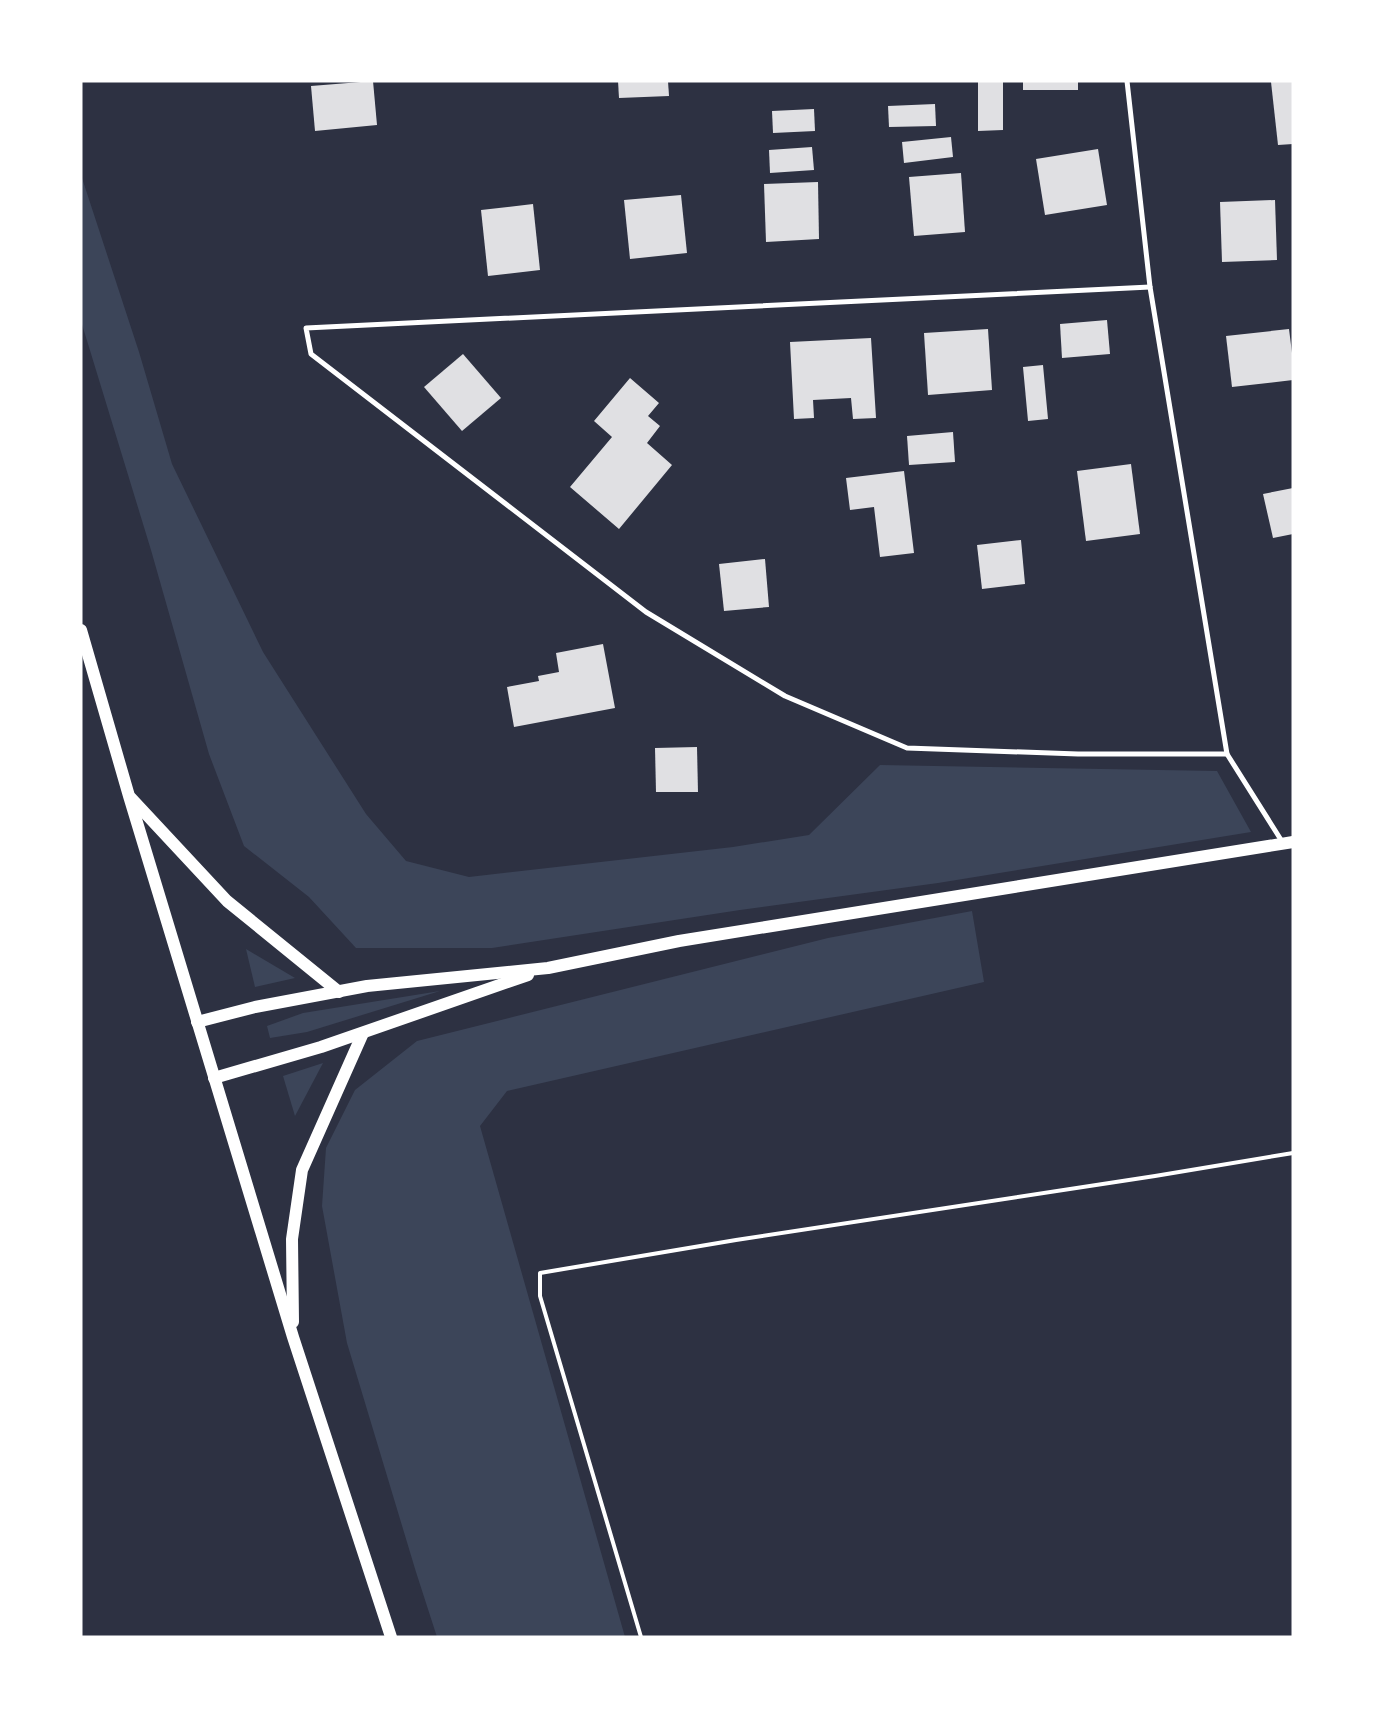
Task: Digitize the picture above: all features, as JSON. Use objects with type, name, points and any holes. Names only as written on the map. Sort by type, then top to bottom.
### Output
[{"type":"main road","points":[[81,630],[129,796],[293,1337],[392,1637]]},
{"type":"main road","points":[[129,796],[227,901],[339,992]]},
{"type":"main road","points":[[198,1022],[255,1007],[368,986],[548,968],[678,941],[1288,843]]},
{"type":"main road","points":[[214,1078],[321,1047],[548,968]]},
{"type":"main road","points":[[293,1337],[292,1239],[302,1170],[363,1033]]},
{"type":"street","points":[[1127,81],[1150,286],[1227,754],[1288,843]]},
{"type":"street","points":[[1150,286],[306,328],[311,354],[521,516],[646,612],[785,696],[907,748],[1078,754],[1227,754]]},
{"type":"lane","points":[[641,1637],[540,1296],[540,1273],[1293,1153]]},
{"type":"shaded area","points":[[81,175],[139,352],[172,464],[263,652],[366,814],[406,861],[469,877],[733,847],[809,835],[880,765],[1217,771],[1251,832],[938,883],[740,910],[492,948],[356,948],[309,897],[244,846],[209,754],[151,550],[81,321]]},
{"type":"shaded area","points":[[972,911],[984,982],[507,1091],[480,1126],[625,1637],[437,1637],[347,1343],[322,1206],[326,1148],[355,1090],[417,1041],[828,938]]},
{"type":"shaded area","points":[[246,949],[295,978],[255,987]]},
{"type":"shaded area","points":[[440,991],[307,1032],[270,1038],[267,1026],[303,1013]]},
{"type":"shaded area","points":[[323,1063],[295,1116],[283,1076]]},
{"type":"building","points":[[373,81],[377,125],[315,131],[311,86]]},
{"type":"building","points":[[618,81],[668,81],[669,96],[619,98]]},
{"type":"building","points":[[978,81],[1003,81],[1003,130],[978,131]]},
{"type":"building","points":[[1023,81],[1078,81],[1078,90],[1023,90]]},
{"type":"building","points":[[1293,81],[1293,144],[1278,145],[1271,82]]},
{"type":"building","points":[[935,104],[936,126],[889,127],[888,106]]},
{"type":"building","points":[[814,109],[815,131],[773,133],[772,111]]},
{"type":"building","points":[[951,137],[953,157],[904,163],[902,142]]},
{"type":"building","points":[[812,147],[814,170],[770,173],[769,150]]},
{"type":"building","points":[[1098,149],[1107,205],[1045,215],[1036,159]]},
{"type":"building","points":[[961,173],[965,232],[914,236],[909,177]]},
{"type":"building","points":[[818,182],[819,239],[766,242],[764,184]]},
{"type":"building","points":[[681,195],[687,253],[630,259],[624,200]]},
{"type":"building","points":[[1275,200],[1277,260],[1222,262],[1220,202]]},
{"type":"building","points":[[533,204],[540,270],[488,276],[481,210]]},
{"type":"building","points":[[1107,320],[1110,354],[1062,358],[1060,324]]},
{"type":"building","points":[[988,329],[992,390],[928,395],[924,333]]},
{"type":"building","points":[[1289,329],[1293,380],[1232,387],[1226,336]]},
{"type":"building","points":[[871,338],[876,418],[853,419],[851,398],[813,400],[814,418],[794,419],[790,342]]},
{"type":"building","points":[[463,354],[501,398],[462,431],[424,387]]},
{"type":"building","points":[[1043,365],[1048,419],[1028,421],[1023,367]]},
{"type":"building","points":[[630,378],[659,403],[648,416],[660,426],[647,443],[672,465],[619,529],[570,487],[612,437],[594,421]]},
{"type":"building","points":[[953,432],[955,462],[909,465],[907,436]]},
{"type":"building","points":[[1131,464],[1140,534],[1086,541],[1077,471]]},
{"type":"building","points":[[904,471],[914,553],[880,557],[874,507],[850,510],[846,478]]},
{"type":"building","points":[[1293,488],[1293,534],[1273,538],[1263,494]]},
{"type":"building","points":[[1021,540],[1025,584],[982,589],[977,545]]},
{"type":"building","points":[[765,559],[769,607],[724,611],[719,564]]},
{"type":"building","points":[[603,644],[615,708],[514,727],[507,687],[539,681],[538,676],[559,672],[556,653]]},
{"type":"building","points":[[697,747],[698,792],[656,792],[655,748]]}]
